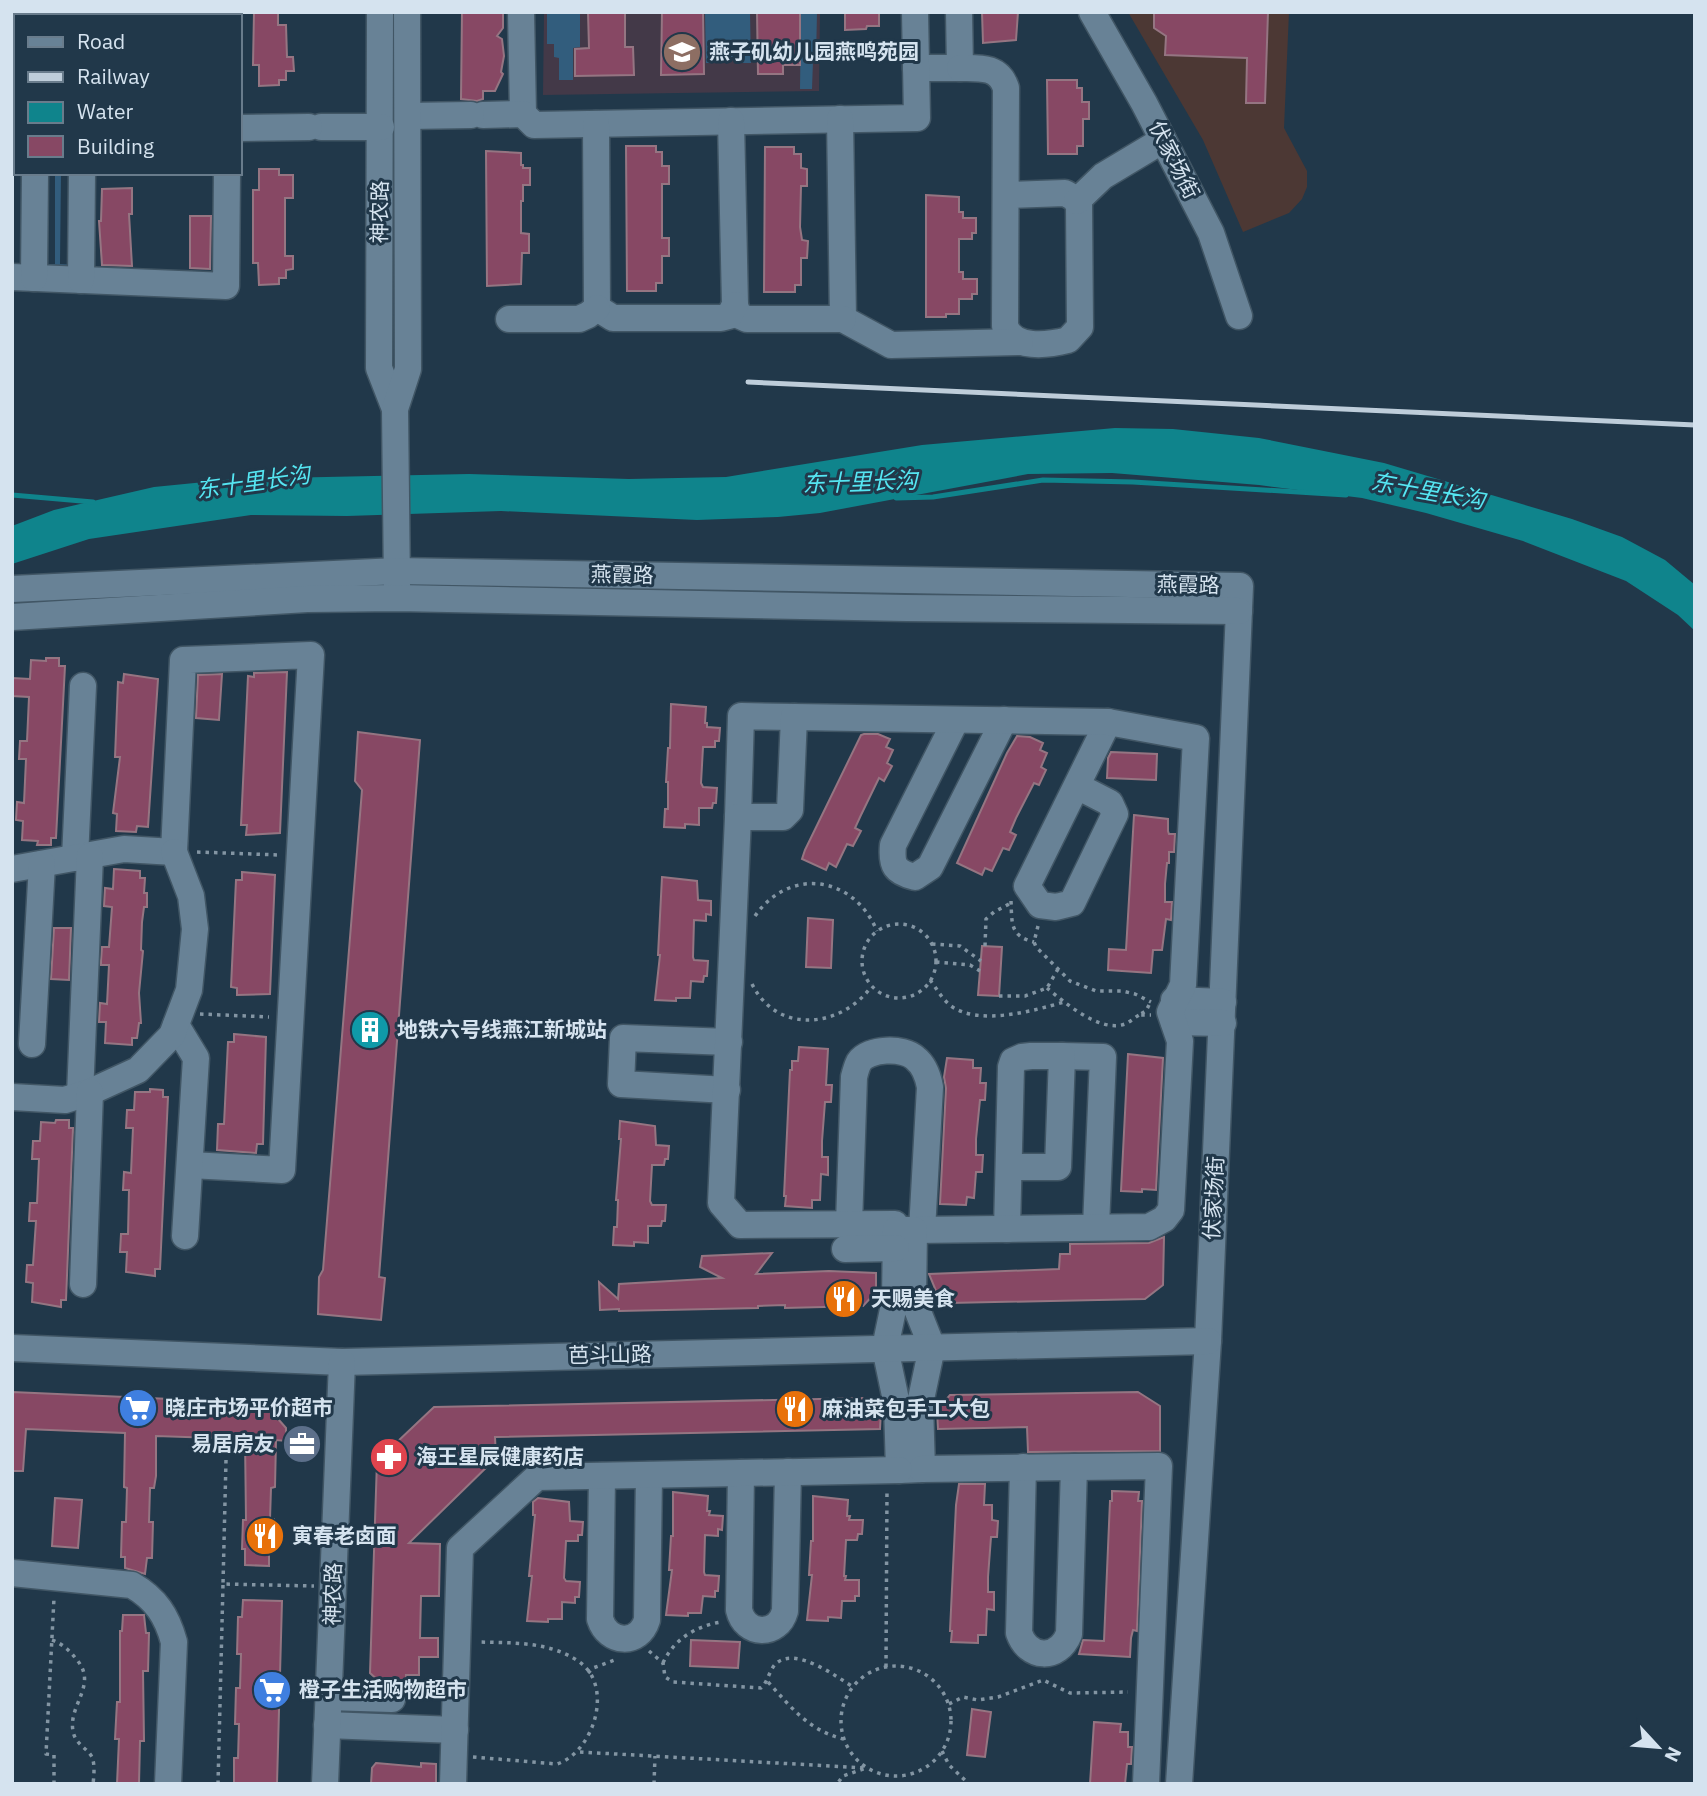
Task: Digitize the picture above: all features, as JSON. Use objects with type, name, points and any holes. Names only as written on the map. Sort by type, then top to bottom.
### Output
[{"type":"street","name":"神农路","points":[[380,12],[379,368],[395,409]]},
{"type":"street","name":"神农路","points":[[398,598],[395,409],[408,369],[407,12]]},
{"type":"street","points":[[521,12],[523,114],[534,125],[916,118],[915,12]]},
{"type":"street","points":[[959,12],[960,68]]},
{"type":"street","name":"伏家场街","points":[[1092,12],[1211,233],[1239,316]]},
{"type":"street","points":[[916,68],[992,70],[1005,83],[1005,326],[1011,337],[1020,342]]},
{"type":"street","points":[[408,116],[523,114]]},
{"type":"street","points":[[840,119],[843,319]]},
{"type":"street","points":[[732,121],[736,305],[738,315],[747,319],[843,319],[891,345],[1063,341],[1073,337],[1080,327],[1080,209],[1077,201],[1065,193],[1006,195]]},
{"type":"street","points":[[509,319],[579,319],[588,316],[597,308],[596,124]]},
{"type":"street","points":[[242,128],[381,127]]},
{"type":"street","points":[[1077,201],[1103,176],[1163,140]]},
{"type":"street","points":[[35,175],[23,277],[226,286],[227,175]]},
{"type":"street","points":[[81,280],[82,175]]},
{"type":"street","points":[[597,308],[613,318],[721,318],[729,316],[736,305]]},
{"type":"street","name":"燕霞路","points":[[12,589],[397,571],[1240,586],[1239,611],[892,608],[398,598],[307,599],[12,617]]},
{"type":"street","name":"伏家场街","points":[[1179,1784],[1208,1341],[1239,611]]},
{"type":"street","points":[[12,1097],[65,1100],[85,1094],[138,1070],[173,1035],[189,990],[195,929],[191,896],[174,852],[183,660],[311,655],[282,1170],[190,1165]]},
{"type":"street","points":[[83,686],[83,1284]]},
{"type":"street","points":[[975,1246],[908,1237],[895,1224],[847,1236],[740,1225],[721,1203],[741,716],[1108,722],[1196,738],[1183,985],[1166,1008]]},
{"type":"street","points":[[738,817],[783,817],[790,810],[794,717]]},
{"type":"street","points":[[956,720],[893,845],[892,858],[895,867],[903,874],[915,877],[930,867],[1004,720]]},
{"type":"street","points":[[1077,786],[1110,803],[1115,814],[1072,903],[1056,908],[1026,898],[1077,786],[1108,722]]},
{"type":"street","points":[[12,869],[124,849],[174,852]]},
{"type":"street","points":[[32,1044],[42,864]]},
{"type":"street","points":[[1166,1008],[1223,1012]]},
{"type":"street","points":[[908,1237],[1007,1228],[1149,1227],[1164,1219],[1171,1210],[1180,1041],[1166,1008]]},
{"type":"street","points":[[178,1019],[196,1058],[186,1236]]},
{"type":"street","points":[[727,1090],[621,1084],[624,1038],[729,1042]]},
{"type":"street","points":[[847,1236],[854,1077],[860,1060],[870,1052],[909,1054],[915,1057],[929,1078],[930,1087],[908,1237],[885,1348],[897,1405],[903,1470]]},
{"type":"street","points":[[1007,1228],[1011,1067],[1013,1061],[1031,1056],[1103,1057],[1096,1227]]},
{"type":"street","points":[[1058,1167],[1062,1056]]},
{"type":"street","points":[[1009,1167],[1098,1168]]},
{"type":"street","points":[[903,1470],[932,1347],[914,1299],[908,1237]]},
{"type":"street","name":"芭斗山路","points":[[12,1349],[342,1362],[1208,1341]]},
{"type":"street","name":"神农路","points":[[325,1784],[342,1362]]},
{"type":"street","points":[[453,1784],[460,1548],[537,1477],[1159,1466],[1146,1784]]},
{"type":"street","points":[[1024,1468],[1019,1633],[1026,1647],[1039,1654],[1046,1654],[1061,1648],[1069,1634],[1074,1467]]},
{"type":"street","points":[[741,1473],[739,1610],[744,1623],[756,1630],[769,1629],[780,1622],[786,1611],[788,1472]]},
{"type":"street","points":[[602,1476],[600,1619],[605,1632],[624,1640],[641,1631],[647,1619],[649,1475]]},
{"type":"street","points":[[12,1573],[132,1585],[146,1593],[162,1609],[174,1642],[168,1784]]},
{"type":"street","points":[[328,1697],[392,1699]]},
{"type":"street","points":[[327,1725],[454,1743]]},
{"type":"path","points":[[174,852],[300,856]]},
{"type":"path","points":[[753,919],[766,902],[784,890],[812,884],[826,885],[852,897],[872,918],[877,931]]},
{"type":"path","points":[[1026,898],[1015,932],[1020,939],[1034,942],[1063,976],[1096,991],[1135,994],[1166,1008]]},
{"type":"path","points":[[1026,898],[1040,916],[1034,942]]},
{"type":"path","points":[[985,946],[986,919],[994,912],[1026,898]]},
{"type":"path","points":[[902,924],[920,930],[932,944],[936,962],[930,980],[916,994],[897,999],[871,987],[862,969],[861,959],[868,940],[877,931],[902,924]]},
{"type":"path","points":[[932,944],[960,946],[981,961]]},
{"type":"path","points":[[936,962],[970,965],[980,971]]},
{"type":"path","points":[[999,996],[1025,996],[1048,988],[1058,969]]},
{"type":"path","points":[[930,980],[944,1000],[969,1015],[1017,1013],[1064,1002]]},
{"type":"path","points":[[751,981],[763,1000],[774,1009],[794,1017],[815,1020],[847,1011],[857,1004],[871,987]]},
{"type":"path","points":[[1048,988],[1086,1017],[1115,1026],[1126,1024],[1139,1015]]},
{"type":"path","points":[[178,1019],[291,1018]]},
{"type":"path","points":[[218,1784],[226,1461]]},
{"type":"path","points":[[886,1667],[903,1470]]},
{"type":"path","points":[[54,1784],[54,1755],[46,1755],[55,1577]]},
{"type":"path","points":[[223,1584],[333,1587]]},
{"type":"path","points":[[744,1623],[722,1622],[697,1628],[667,1655],[663,1663],[664,1677],[673,1682],[761,1688],[768,1682],[776,1663],[787,1657],[803,1659],[853,1687]]},
{"type":"path","points":[[52,1640],[70,1652],[81,1664],[85,1674],[86,1683],[72,1723],[77,1742],[91,1755],[94,1766],[93,1784]]},
{"type":"path","points":[[454,1743],[557,1764],[568,1761],[579,1752],[589,1736],[596,1715],[596,1692],[588,1673],[582,1663],[571,1657],[533,1644],[457,1641]]},
{"type":"path","points":[[640,1648],[652,1653],[663,1663]]},
{"type":"path","points":[[588,1673],[593,1668],[620,1657]]},
{"type":"path","points":[[579,1752],[866,1768],[901,1777],[925,1769],[942,1751],[951,1728],[949,1704],[944,1693],[927,1675],[904,1666],[886,1667],[868,1673],[853,1687],[844,1702],[841,1714],[843,1739],[856,1760],[866,1768]]},
{"type":"path","points":[[949,1704],[963,1697],[978,1700],[998,1697],[1042,1680],[1070,1693],[1128,1692],[1149,1715]]},
{"type":"path","points":[[768,1682],[798,1716],[832,1736],[843,1739]]},
{"type":"path","points":[[942,1751],[949,1765],[969,1784]]},
{"type":"path","points":[[654,1784],[655,1756]]},
{"type":"path","points":[[837,1784],[843,1776],[866,1768]]},
{"type":"shaded area","name":"燕子矶幼儿园燕鸣苑园","points":[[544,12],[820,12],[819,91],[543,95]]},
{"type":"shaded area","points":[[547,12],[580,12],[580,47],[573,48],[573,80],[559,80],[559,58],[554,57],[554,44],[547,44]]},
{"type":"shaded area","points":[[705,12],[750,12],[751,63],[740,63],[739,57],[719,57],[719,63],[706,63]]},
{"type":"shaded area","points":[[801,12],[817,12],[816,60],[813,61],[812,89],[800,89]]},
{"type":"shaded area","points":[[1128,12],[1289,12],[1284,128],[1307,171],[1307,187],[1302,199],[1289,213],[1243,232],[1203,140]]},
{"type":"shaded area","points":[[55,175],[61,175],[60,264],[76,265],[71,272],[41,264],[55,264]]},
{"type":"water","points":[[1115,428],[1173,429],[1259,438],[1384,463],[1572,519],[1622,537],[1665,560],[1695,585],[1695,631],[1678,615],[1626,581],[1523,541],[1426,513],[1362,498],[1259,485],[1112,473],[1028,474],[820,513],[778,517],[697,520],[501,511],[347,516],[251,515],[89,539],[12,564],[12,526],[54,510],[154,487],[235,479],[469,474],[629,479],[726,477],[922,445]]},
{"type":"building","points":[[254,12],[278,12],[278,25],[286,25],[287,57],[293,57],[294,71],[286,71],[286,80],[279,80],[279,85],[259,86],[259,65],[253,65]]},
{"type":"building","points":[[462,12],[503,12],[503,28],[497,36],[502,39],[503,74],[495,91],[483,91],[483,99],[477,101],[461,99]]},
{"type":"building","points":[[588,12],[625,12],[625,47],[633,47],[634,75],[575,76],[575,49],[589,48]]},
{"type":"building","points":[[662,12],[703,12],[704,74],[661,75]]},
{"type":"building","points":[[757,12],[800,12],[800,65],[783,65],[783,74],[758,74]]},
{"type":"building","points":[[845,12],[879,12],[879,26],[845,30]]},
{"type":"building","points":[[982,12],[1018,12],[1016,40],[983,43]]},
{"type":"building","points":[[1154,12],[1268,12],[1265,103],[1246,103],[1247,58],[1165,55],[1166,36],[1154,28]]},
{"type":"building","points":[[1047,80],[1077,80],[1077,88],[1082,88],[1082,102],[1089,102],[1089,119],[1083,119],[1083,146],[1077,146],[1077,154],[1048,154]]},
{"type":"building","points":[[626,146],[656,146],[656,152],[662,152],[662,166],[669,166],[669,184],[662,184],[662,238],[669,238],[669,256],[662,256],[662,283],[656,283],[656,291],[627,291]]},
{"type":"building","points":[[765,147],[794,147],[794,154],[801,154],[801,168],[807,169],[807,186],[801,186],[800,227],[802,240],[808,241],[807,258],[801,258],[801,285],[795,285],[795,292],[764,292]]},
{"type":"building","points":[[486,151],[521,153],[521,165],[523,168],[530,168],[530,185],[523,185],[521,201],[521,233],[529,234],[529,253],[522,253],[521,284],[487,286]]},
{"type":"building","points":[[259,169],[279,169],[279,175],[293,175],[293,198],[285,198],[285,256],[293,256],[293,269],[286,270],[286,278],[279,278],[279,284],[259,285],[258,263],[253,263],[253,190],[259,190]]},
{"type":"building","points":[[132,188],[132,214],[129,214],[132,266],[102,265],[99,221],[102,189]]},
{"type":"building","points":[[926,195],[959,197],[959,212],[963,212],[963,218],[976,218],[976,233],[972,233],[972,239],[959,239],[959,272],[963,272],[963,279],[977,279],[977,294],[972,294],[972,299],[959,299],[959,314],[946,314],[946,317],[926,317]]},
{"type":"building","points":[[190,216],[211,216],[210,269],[190,268]]},
{"type":"building","points":[[46,658],[59,658],[59,666],[65,666],[56,838],[51,838],[51,845],[37,845],[38,841],[22,840],[23,821],[16,820],[17,802],[24,803],[26,759],[19,759],[20,741],[27,741],[29,697],[12,696],[13,678],[30,679],[31,660],[46,661]]},
{"type":"building","points":[[287,672],[280,833],[246,835],[247,825],[241,825],[248,676],[254,677],[254,673]]},
{"type":"building","points":[[124,674],[158,679],[148,827],[137,826],[136,832],[116,831],[117,814],[113,813],[120,757],[115,757],[118,682],[123,683]]},
{"type":"building","points":[[222,674],[219,720],[196,718],[198,675]]},
{"type":"building","points":[[671,704],[706,707],[707,727],[720,728],[719,741],[715,741],[715,747],[703,747],[701,783],[703,787],[717,788],[716,803],[713,803],[712,808],[699,808],[699,825],[685,824],[685,828],[664,827],[665,809],[668,809],[666,782]]},
{"type":"building","name":"地铁六号线燕江新城站","points":[[358,732],[420,740],[379,1277],[385,1278],[381,1320],[318,1314],[362,790],[355,781]]},
{"type":"building","points":[[878,734],[890,739],[886,747],[893,750],[887,763],[892,766],[884,781],[879,778],[855,828],[861,831],[853,846],[847,844],[836,867],[829,863],[826,870],[802,859],[861,735]]},
{"type":"building","points":[[1017,736],[1030,737],[1043,743],[1040,750],[1047,753],[1041,767],[1046,770],[1039,785],[1034,783],[1016,818],[1010,832],[1016,835],[1009,850],[1003,848],[992,871],[985,868],[982,875],[957,863]]},
{"type":"building","points":[[1111,752],[1157,754],[1156,780],[1107,778]]},
{"type":"building","points":[[1134,815],[1168,819],[1169,834],[1175,834],[1174,852],[1169,852],[1165,884],[1165,902],[1172,902],[1171,920],[1166,919],[1162,950],[1153,950],[1151,973],[1108,970],[1109,949],[1126,950]]},
{"type":"building","points":[[114,869],[140,871],[140,878],[145,878],[144,893],[147,893],[147,907],[144,907],[142,922],[143,951],[139,993],[141,1023],[137,1038],[132,1038],[132,1045],[105,1043],[106,1022],[99,1022],[100,1003],[107,1004],[109,965],[101,965],[101,961],[102,947],[109,947],[112,907],[104,906],[105,888],[113,889]]},
{"type":"building","points":[[242,872],[275,875],[270,994],[237,995],[237,988],[231,987],[236,880],[242,880]]},
{"type":"building","points":[[662,877],[697,881],[698,900],[711,901],[711,915],[706,914],[706,921],[694,920],[693,957],[694,960],[708,961],[707,976],[704,976],[703,982],[691,981],[690,998],[676,998],[676,1001],[655,1000],[660,955]]},
{"type":"building","points":[[808,918],[833,920],[831,968],[806,967]]},
{"type":"building","points":[[54,928],[71,928],[69,980],[51,979]]},
{"type":"building","points":[[982,946],[1002,947],[999,996],[978,995]]},
{"type":"building","points":[[234,1034],[266,1037],[263,1144],[257,1144],[256,1153],[217,1150],[218,1124],[224,1124],[228,1042],[234,1042]]},
{"type":"building","points":[[799,1047],[828,1049],[826,1085],[832,1085],[831,1102],[825,1102],[822,1141],[822,1157],[828,1157],[828,1175],[821,1174],[820,1200],[812,1200],[812,1208],[785,1206],[784,1196],[790,1070],[792,1061],[798,1061]]},
{"type":"building","points":[[1128,1054],[1163,1058],[1156,1190],[1121,1191]]},
{"type":"building","points":[[947,1058],[973,1060],[973,1068],[981,1068],[980,1083],[986,1083],[985,1100],[980,1100],[976,1139],[976,1155],[983,1155],[982,1172],[976,1172],[974,1198],[967,1197],[966,1205],[940,1204]]},
{"type":"building","points":[[150,1089],[163,1090],[163,1097],[168,1097],[160,1269],[155,1269],[155,1276],[126,1272],[127,1252],[120,1252],[121,1234],[128,1234],[129,1190],[123,1190],[124,1172],[131,1173],[133,1128],[126,1128],[127,1110],[134,1110],[135,1092],[150,1092]]},
{"type":"building","points":[[56,1120],[69,1120],[69,1128],[73,1128],[66,1300],[61,1300],[61,1307],[32,1302],[33,1283],[26,1282],[27,1265],[33,1265],[36,1221],[29,1221],[30,1203],[37,1203],[39,1159],[32,1159],[33,1141],[40,1141],[41,1122],[55,1123]]},
{"type":"building","points":[[620,1121],[655,1126],[656,1145],[669,1146],[668,1159],[665,1159],[664,1165],[652,1165],[650,1201],[652,1205],[666,1205],[665,1221],[662,1221],[661,1226],[648,1226],[648,1243],[634,1242],[634,1246],[613,1245],[614,1227],[617,1227]]},
{"type":"building","points":[[1164,1237],[1163,1285],[1145,1299],[949,1303],[936,1291],[929,1274],[1059,1269],[1060,1254],[1070,1254],[1070,1244],[1149,1243]]},
{"type":"building","points":[[772,1253],[756,1274],[829,1271],[876,1273],[876,1292],[863,1306],[785,1308],[785,1305],[758,1308],[600,1310],[599,1282],[618,1299],[619,1284],[722,1278],[700,1267],[702,1256]]},
{"type":"building","points":[[12,1392],[264,1403],[286,1428],[286,1441],[276,1440],[275,1487],[271,1488],[270,1519],[274,1519],[273,1550],[269,1550],[269,1566],[245,1565],[245,1549],[242,1549],[243,1520],[246,1520],[245,1439],[156,1436],[156,1476],[154,1488],[150,1488],[152,1558],[147,1558],[145,1574],[125,1568],[125,1557],[121,1557],[122,1522],[126,1522],[125,1433],[26,1429],[23,1471],[12,1471]]},
{"type":"building","points":[[1138,1392],[1160,1406],[1160,1451],[1028,1452],[1027,1427],[938,1429],[937,1410],[950,1395]]},
{"type":"building","points":[[866,1398],[881,1410],[880,1429],[495,1437],[496,1458],[409,1543],[440,1544],[439,1596],[421,1596],[420,1638],[438,1638],[438,1657],[419,1657],[419,1675],[406,1675],[406,1686],[381,1683],[370,1673],[377,1461],[434,1407]]},
{"type":"building","points":[[959,1484],[985,1484],[984,1505],[992,1505],[992,1520],[998,1521],[997,1537],[991,1537],[988,1577],[988,1592],[994,1592],[994,1610],[987,1609],[986,1635],[978,1635],[978,1643],[951,1642]]},
{"type":"building","points":[[1112,1491],[1139,1492],[1138,1501],[1142,1501],[1137,1631],[1133,1630],[1130,1657],[1079,1654],[1083,1640],[1104,1641]]},
{"type":"building","points":[[673,1492],[708,1496],[709,1515],[723,1516],[722,1530],[718,1529],[718,1536],[705,1535],[704,1572],[705,1575],[719,1576],[718,1591],[715,1591],[715,1597],[703,1596],[701,1613],[688,1613],[688,1616],[666,1615],[672,1570],[669,1570],[673,1536]]},
{"type":"building","points":[[813,1496],[848,1500],[849,1520],[863,1520],[862,1534],[858,1534],[857,1540],[846,1540],[844,1576],[845,1580],[859,1580],[859,1596],[855,1596],[855,1601],[842,1601],[841,1618],[828,1617],[828,1621],[807,1620],[812,1575],[809,1575],[813,1541]]},
{"type":"building","points":[[55,1498],[82,1500],[78,1548],[52,1546]]},
{"type":"building","points":[[538,1498],[569,1502],[570,1521],[583,1522],[582,1535],[578,1535],[578,1541],[566,1541],[564,1578],[566,1581],[580,1582],[579,1597],[575,1597],[575,1603],[562,1602],[562,1619],[548,1619],[548,1622],[527,1621],[532,1576],[529,1576],[535,1515],[533,1502]]},
{"type":"building","points":[[243,1600],[282,1601],[277,1784],[234,1784],[234,1758],[238,1758],[239,1724],[235,1724],[236,1688],[240,1688],[241,1654],[237,1654],[238,1617],[242,1617]]},
{"type":"building","points":[[123,1615],[144,1615],[146,1633],[149,1633],[148,1671],[143,1671],[144,1741],[140,1741],[139,1784],[117,1784],[119,1739],[115,1739],[117,1702],[120,1702],[120,1631]]},
{"type":"building","points":[[691,1640],[740,1642],[738,1668],[690,1666]]},
{"type":"building","points":[[972,1709],[991,1712],[985,1757],[967,1755]]},
{"type":"building","points":[[1094,1722],[1121,1724],[1120,1732],[1128,1732],[1128,1747],[1132,1747],[1131,1764],[1127,1764],[1125,1784],[1090,1784]]},
{"type":"building","points":[[376,1763],[421,1767],[421,1763],[436,1764],[436,1784],[371,1784],[372,1768]]},
{"type":"waterway","name":"东十里长沟","points":[[896,498],[933,497],[1043,480],[1133,482],[1346,495]]},
{"type":"waterway","name":"东十里长沟","points":[[12,495],[93,502]]},
{"type":"railway","points":[[748,382],[1695,425]]},
{"type":"place","name":"燕子矶幼儿园燕鸣苑园","points":[[682,52]]},
{"type":"place","name":"地铁六号线燕江新城站","points":[[370,1030]]},
{"type":"place","name":"天赐美食","points":[[844,1299]]},
{"type":"place","name":"晓庄市场平价超市","points":[[138,1408]]},
{"type":"place","name":"麻油菜包手工大包","points":[[795,1409]]},
{"type":"place","name":"易居房友","points":[[302,1444]]},
{"type":"place","name":"海王星辰健康药店","points":[[389,1457]]},
{"type":"place","name":"寅春老卤面","points":[[265,1536]]},
{"type":"place","name":"橙子生活购物超市","points":[[272,1690]]}]
